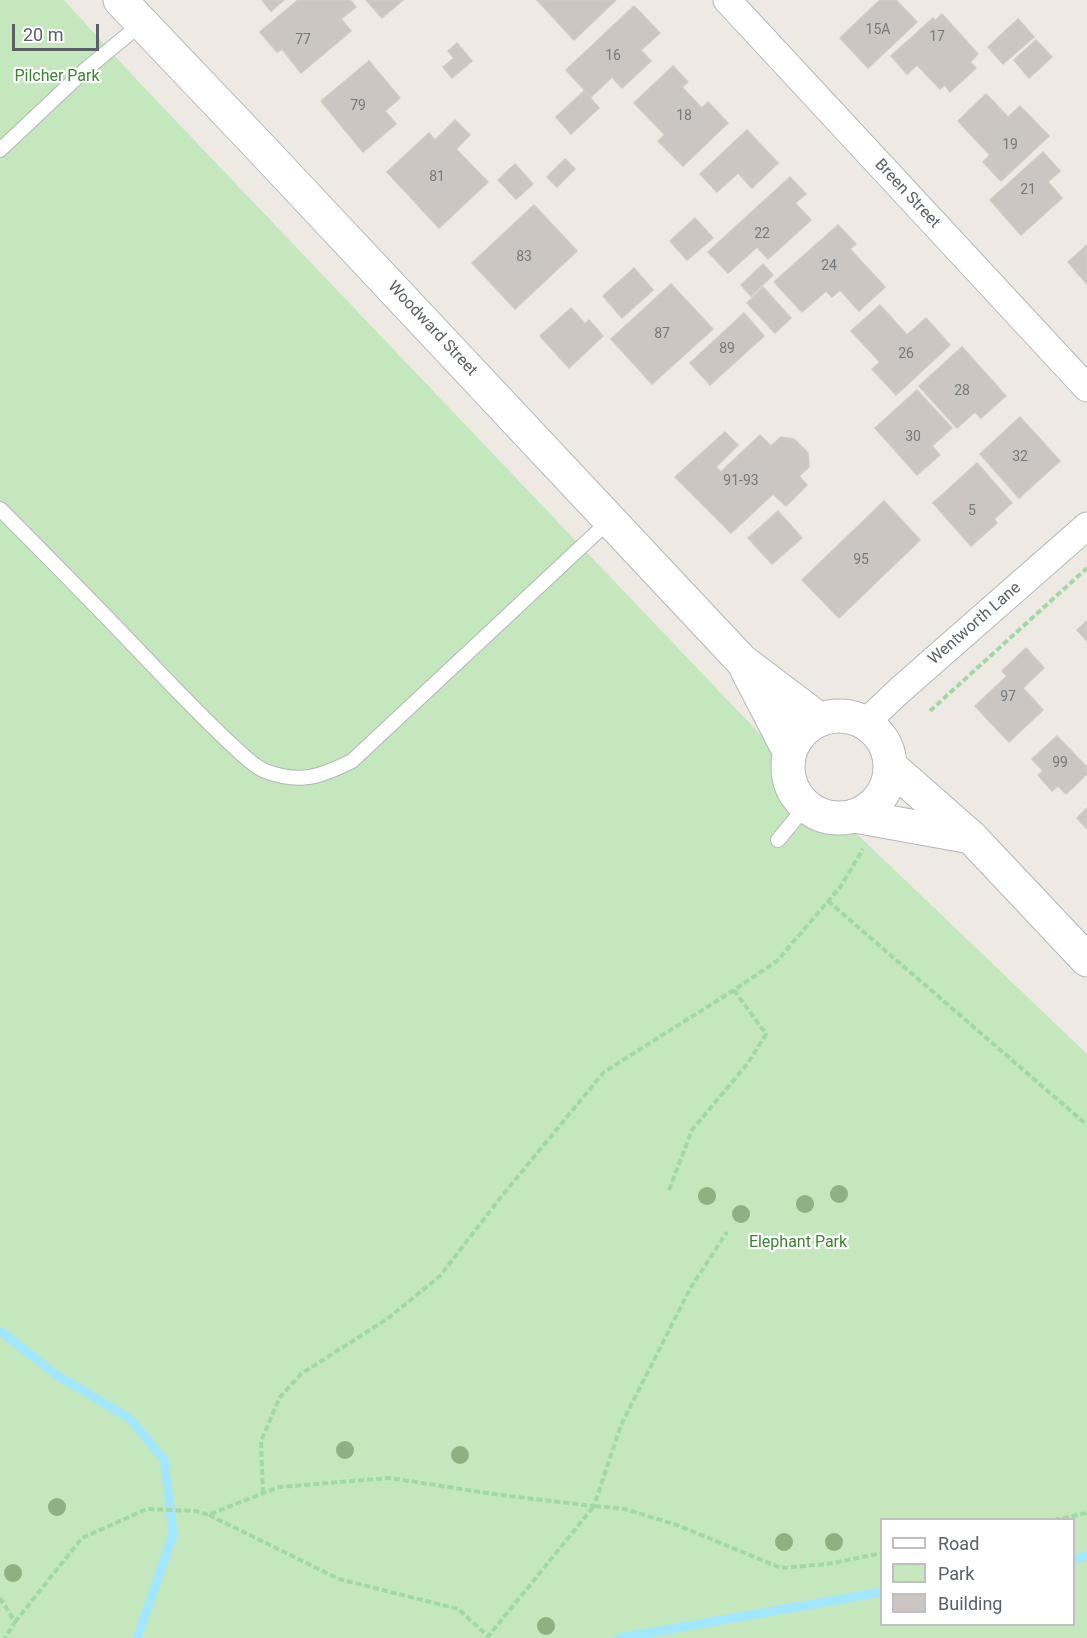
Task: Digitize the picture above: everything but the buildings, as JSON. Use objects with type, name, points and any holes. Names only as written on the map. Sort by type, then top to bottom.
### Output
[{"type":"street","name":"Woodward Street","points":[[120,0],[742,661],[820,720]]},
{"type":"street","name":"Breen Street","points":[[727,0],[1087,388]]},
{"type":"street","name":"Wentworth Lane","points":[[865,723],[1087,526]]},
{"type":"street","name":"Woodward Street","points":[[742,661],[790,753]]},
{"type":"street","points":[[868,818],[868,809],[879,799],[887,784],[890,766],[888,752],[874,730],[865,723],[845,717],[820,720],[801,734],[790,753],[788,768],[791,783],[806,806],[830,818],[868,818],[972,838]]},
{"type":"street","points":[[890,766],[972,838],[1087,960]]},
{"type":"lane","points":[[0,150],[84,71],[142,23]]},
{"type":"lane","points":[[0,509],[90,599],[199,714],[262,770],[286,778],[309,778],[352,761],[610,520]]},
{"type":"lane","points":[[778,840],[806,806]]},
{"type":"path","points":[[930,711],[1087,568]]},
{"type":"path","points":[[263,1493],[261,1441],[280,1397],[301,1374],[387,1319],[440,1276],[604,1071],[777,961],[841,886],[868,818]]},
{"type":"path","points":[[828,902],[1087,1125]]},
{"type":"path","points":[[669,1191],[693,1130],[748,1063],[766,1034],[734,990]]},
{"type":"path","points":[[5,1638],[15,1622],[82,1538],[147,1509],[196,1511],[339,1579],[458,1609],[487,1637],[594,1506],[621,1425],[691,1287],[727,1232]]},
{"type":"path","points":[[208,1515],[279,1487],[390,1478],[500,1495],[625,1509],[677,1525],[781,1568],[828,1564],[880,1553]]},
{"type":"path","points":[[1063,1518],[1087,1513]]},
{"type":"path","points":[[0,1598],[15,1622]]},
{"type":"green space","points":[[0,0],[64,0],[136,79],[836,814],[1087,1054],[1087,1638],[0,1638]]},
{"type":"waterway","points":[[0,1331],[55,1374],[130,1419],[164,1460],[173,1534],[137,1638]]},
{"type":"waterway","points":[[1075,1559],[1087,1556]]},
{"type":"waterway","points":[[619,1638],[880,1592]]},
{"type":"park label","name":"Pilcher Park","points":[[57,77]]},
{"type":"park label","name":"Elephant Park","points":[[798,1243]]}]
